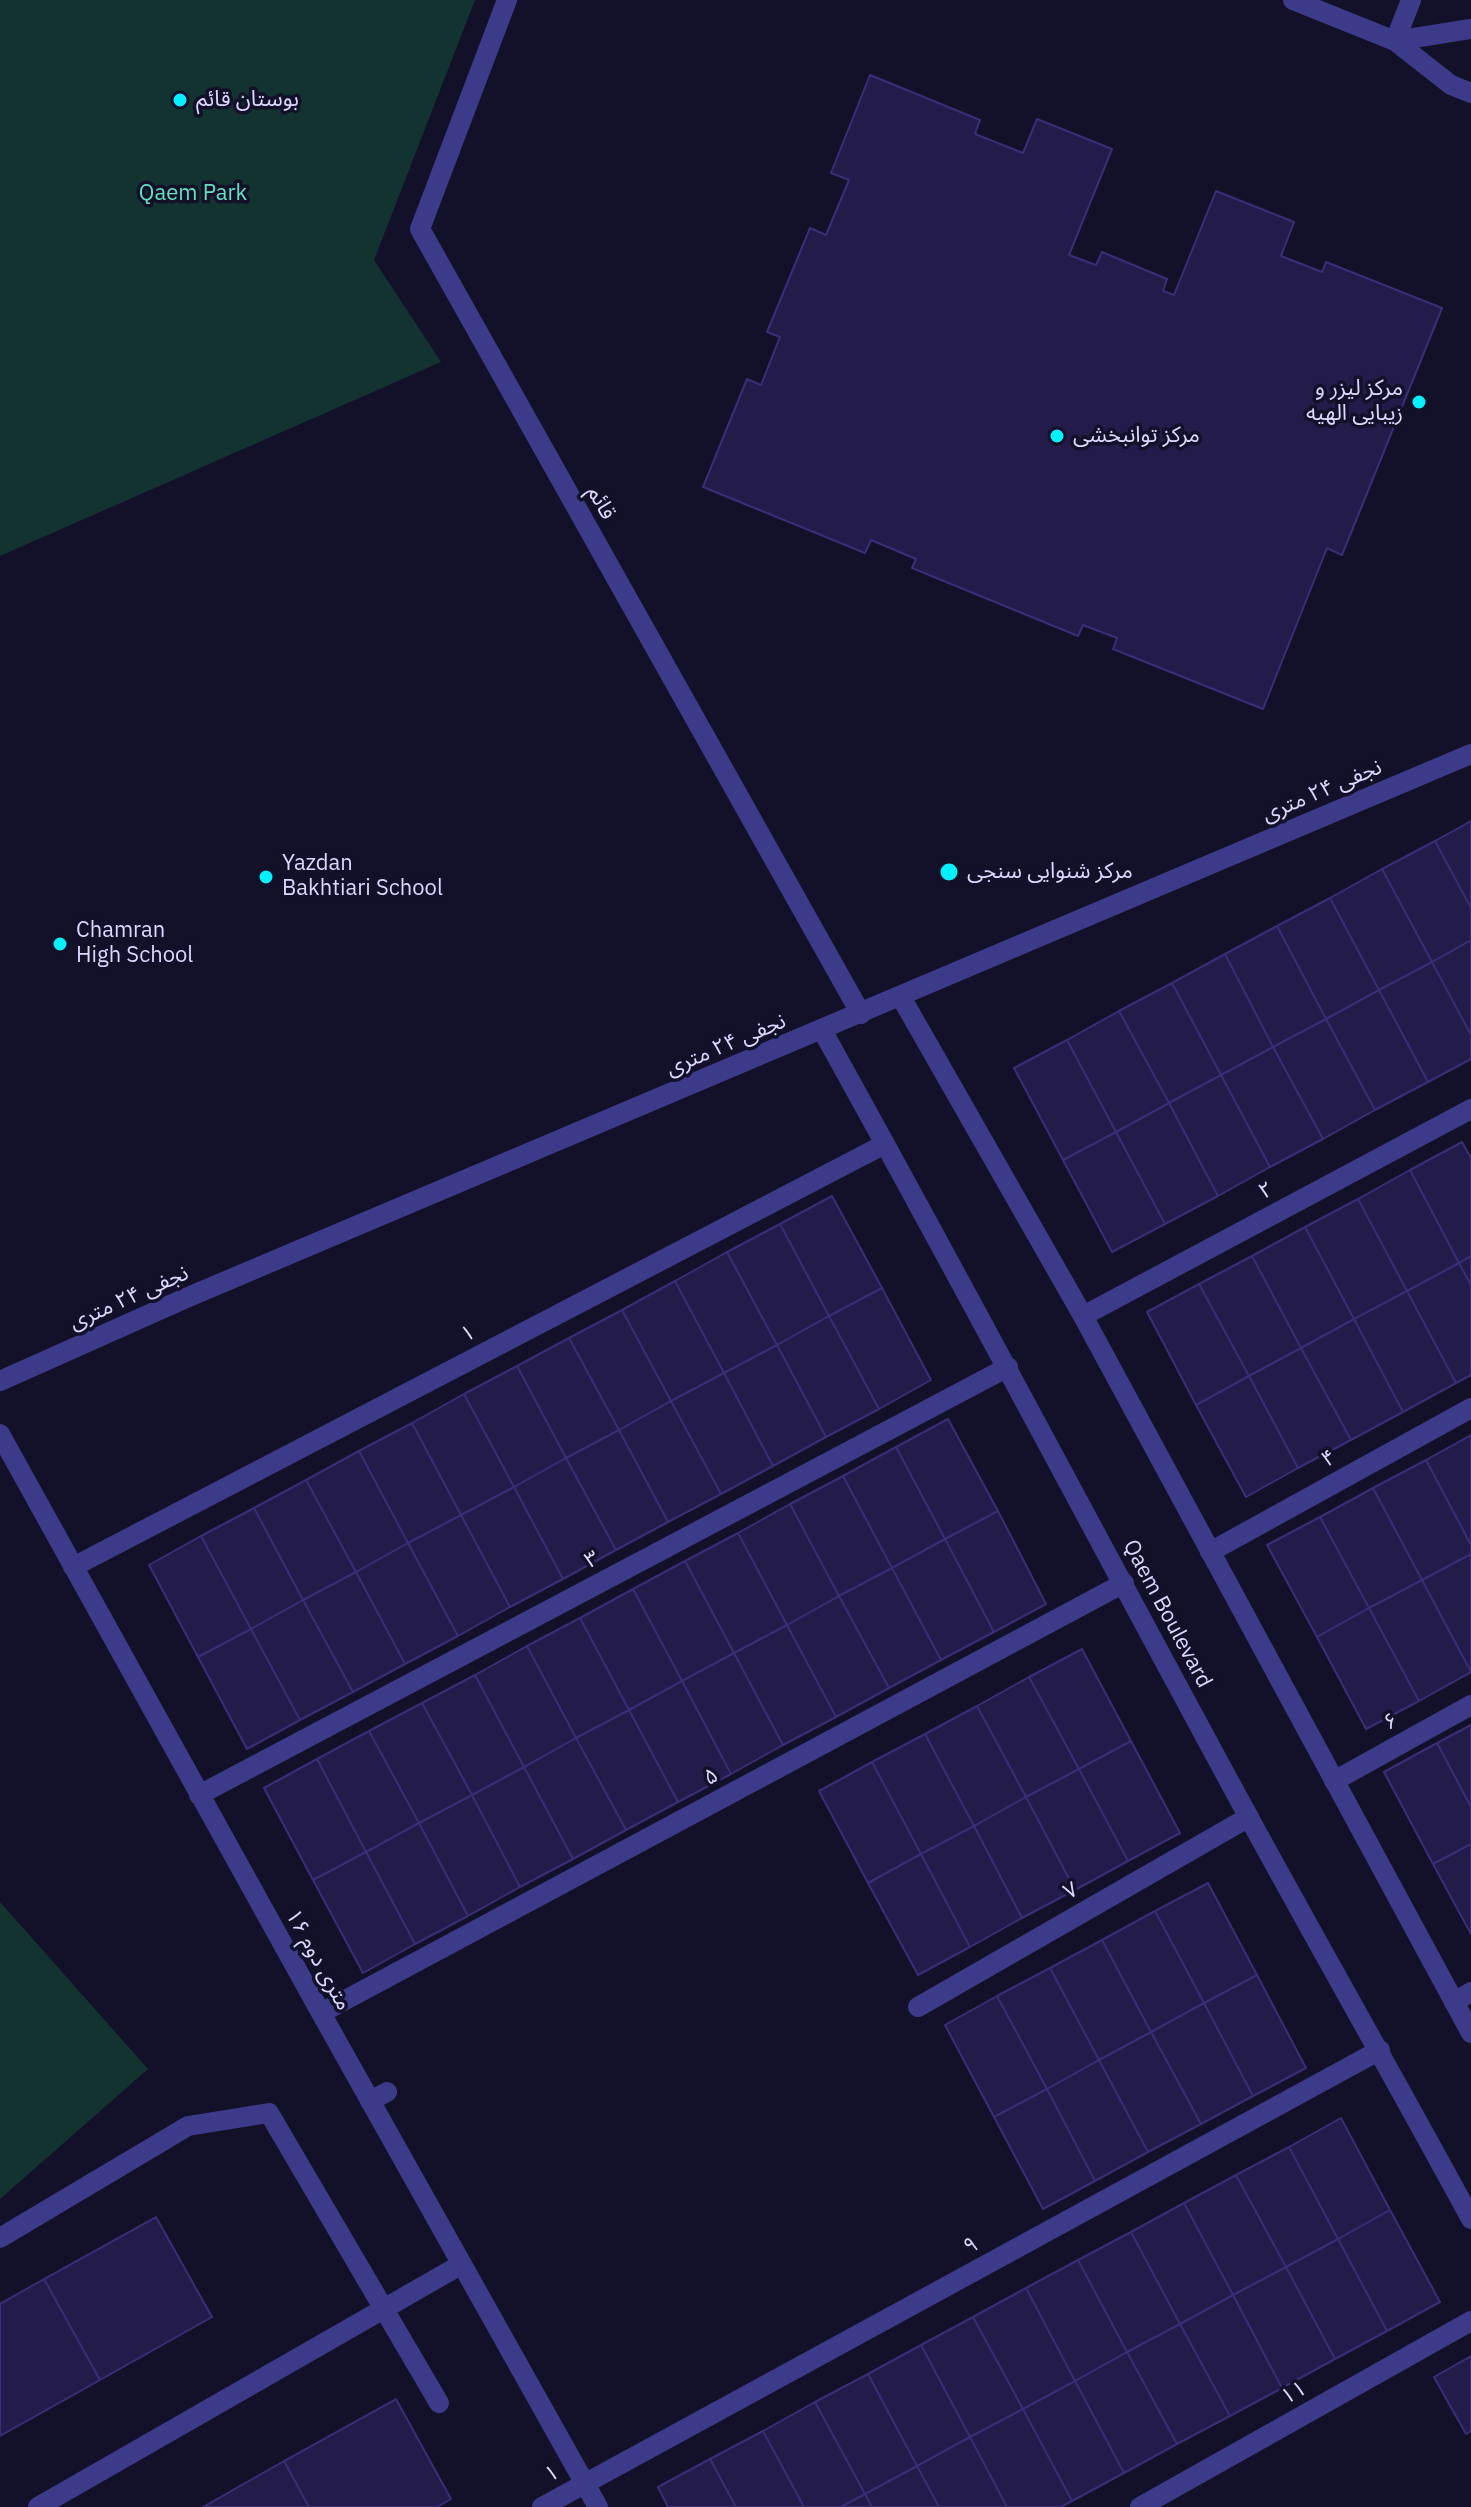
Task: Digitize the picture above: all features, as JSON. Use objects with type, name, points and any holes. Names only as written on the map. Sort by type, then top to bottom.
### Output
[{"type":"street","name":"قائم","points":[[507,0],[420,229],[861,1014]]},
{"type":"street","points":[[1293,0],[1395,41],[1451,85],[1471,93]]},
{"type":"street","points":[[1395,41],[1411,0]]},
{"type":"street","points":[[1395,41],[1471,29]]},
{"type":"street","name":"نجفی ۲۴ متری","points":[[0,1381],[186,1298],[1471,754]]},
{"type":"street","points":[[901,997],[1083,1316],[1334,1781],[1463,1997],[1471,2033]]},
{"type":"street","name":"Qaem Boulevard","points":[[822,1030],[1471,2219]]},
{"type":"street","name":"۲","points":[[1083,1316],[1471,1109]]},
{"type":"street","name":"۱","points":[[73,1567],[885,1144]]},
{"type":"street","name":"۳","points":[[199,1795],[1008,1367]]},
{"type":"street","name":"۴","points":[[1210,1552],[1471,1408]]},
{"type":"street","name":"۱۶ متری دوم","points":[[0,1434],[321,2013],[379,2096],[462,2264],[598,2507]]},
{"type":"street","name":"۵","points":[[321,2013],[1124,1583]]},
{"type":"street","name":"۶","points":[[1334,1781],[1471,1705]]},
{"type":"street","name":"۷","points":[[918,2007],[1249,1817]]},
{"type":"street","name":"۹","points":[[585,2483],[1380,2050]]},
{"type":"street","points":[[0,2238],[188,2126],[269,2113],[439,2403]]},
{"type":"street","points":[[38,2507],[462,2264]]},
{"type":"street","name":"۱۱","points":[[1140,2507],[1471,2321]]},
{"type":"street","name":"۱","points":[[542,2507],[585,2483]]},
{"type":"green space","name":"Qaem Park","points":[[0,0],[475,0],[374,260],[441,362],[0,556]]},
{"type":"green space","points":[[0,1902],[148,2069],[0,2199]]},
{"type":"building","name":"مرکز توانبخشی","points":[[870,75],[980,120],[975,134],[1023,153],[1037,119],[1112,149],[1069,255],[1096,265],[1102,252],[1167,279],[1163,291],[1174,295],[1216,191],[1294,222],[1281,256],[1322,272],[1326,262],[1442,308],[1342,555],[1327,548],[1263,709],[1113,649],[1117,638],[1083,625],[1078,636],[912,568],[916,559],[871,540],[865,553],[703,487],[747,379],[761,385],[780,337],[767,332],[810,228],[826,235],[849,180],[831,173]]},
{"type":"building","points":[[1471,821],[1471,908],[1435,841]]},
{"type":"building","points":[[1435,841],[1471,908],[1471,940],[1432,962],[1382,869]]},
{"type":"building","points":[[1382,869],[1432,962],[1379,990],[1330,898]]},
{"type":"building","points":[[1330,898],[1379,990],[1326,1019],[1277,926]]},
{"type":"building","points":[[1277,926],[1326,1019],[1273,1047],[1225,954]]},
{"type":"building","points":[[1471,940],[1471,1035],[1432,962]]},
{"type":"building","points":[[1225,954],[1273,1047],[1221,1075],[1172,983]]},
{"type":"building","points":[[1432,962],[1471,1035],[1471,1059],[1428,1082],[1379,990]]},
{"type":"building","points":[[1172,983],[1221,1075],[1169,1103],[1119,1011]]},
{"type":"building","points":[[1379,990],[1428,1082],[1375,1110],[1326,1019]]},
{"type":"building","points":[[1119,1011],[1169,1103],[1116,1132],[1067,1040]]},
{"type":"building","points":[[1326,1019],[1375,1110],[1323,1139],[1273,1047]]},
{"type":"building","points":[[1067,1040],[1116,1132],[1063,1160],[1014,1068]]},
{"type":"building","points":[[1273,1047],[1323,1139],[1270,1167],[1221,1075]]},
{"type":"building","points":[[1221,1075],[1270,1167],[1218,1196],[1169,1103]]},
{"type":"building","points":[[1169,1103],[1218,1196],[1165,1224],[1116,1132]]},
{"type":"building","points":[[1116,1132],[1165,1224],[1112,1252],[1063,1160]]},
{"type":"building","points":[[1462,1142],[1471,1158],[1471,1256],[1459,1263],[1410,1170]]},
{"type":"building","points":[[1410,1170],[1459,1263],[1407,1291],[1358,1199]]},
{"type":"building","points":[[832,1196],[882,1288],[829,1316],[780,1224]]},
{"type":"building","points":[[1358,1199],[1407,1291],[1354,1319],[1305,1227]]},
{"type":"building","points":[[780,1224],[829,1316],[777,1345],[727,1252]]},
{"type":"building","points":[[1305,1227],[1354,1319],[1301,1348],[1252,1256]]},
{"type":"building","points":[[727,1252],[777,1345],[724,1373],[675,1281]]},
{"type":"building","points":[[1252,1256],[1301,1348],[1249,1376],[1199,1284]]},
{"type":"building","points":[[1471,1256],[1471,1285],[1459,1263]]},
{"type":"building","points":[[1459,1263],[1471,1285],[1471,1375],[1456,1383],[1407,1291]]},
{"type":"building","points":[[675,1281],[724,1373],[671,1401],[622,1310]]},
{"type":"building","points":[[1199,1284],[1249,1376],[1196,1405],[1147,1312]]},
{"type":"building","points":[[882,1288],[931,1380],[879,1409],[829,1316]]},
{"type":"building","points":[[1407,1291],[1456,1383],[1403,1412],[1354,1319]]},
{"type":"building","points":[[622,1310],[671,1401],[619,1430],[569,1338]]},
{"type":"building","points":[[829,1316],[879,1409],[826,1437],[777,1345]]},
{"type":"building","points":[[1354,1319],[1403,1412],[1351,1440],[1301,1348]]},
{"type":"building","points":[[569,1338],[619,1430],[566,1458],[517,1366]]},
{"type":"building","points":[[777,1345],[826,1437],[773,1466],[724,1373]]},
{"type":"building","points":[[1301,1348],[1351,1440],[1298,1468],[1249,1376]]},
{"type":"building","points":[[517,1366],[566,1458],[514,1487],[464,1394]]},
{"type":"building","points":[[724,1373],[773,1466],[721,1494],[671,1401]]},
{"type":"building","points":[[1249,1376],[1298,1468],[1246,1497],[1196,1405]]},
{"type":"building","points":[[464,1394],[514,1487],[461,1515],[412,1423]]},
{"type":"building","points":[[671,1401],[721,1494],[668,1522],[619,1430]]},
{"type":"building","points":[[948,1419],[998,1511],[945,1539],[896,1447]]},
{"type":"building","points":[[412,1423],[461,1515],[408,1543],[359,1451]]},
{"type":"building","points":[[619,1430],[668,1522],[616,1550],[566,1458]]},
{"type":"building","points":[[1471,1435],[1471,1545],[1426,1460]]},
{"type":"building","points":[[896,1447],[945,1539],[892,1568],[843,1476]]},
{"type":"building","points":[[359,1451],[408,1543],[356,1572],[306,1480]]},
{"type":"building","points":[[566,1458],[616,1550],[563,1579],[514,1487]]},
{"type":"building","points":[[1426,1460],[1471,1545],[1471,1554],[1422,1580],[1373,1488]]},
{"type":"building","points":[[843,1476],[892,1568],[839,1596],[790,1504]]},
{"type":"building","points":[[306,1480],[356,1572],[303,1600],[254,1508]]},
{"type":"building","points":[[514,1487],[563,1579],[510,1607],[461,1515]]},
{"type":"building","points":[[1373,1488],[1422,1580],[1369,1608],[1320,1517]]},
{"type":"building","points":[[790,1504],[839,1596],[787,1625],[738,1533]]},
{"type":"building","points":[[254,1508],[303,1600],[251,1629],[201,1536]]},
{"type":"building","points":[[998,1511],[1046,1604],[994,1632],[945,1539]]},
{"type":"building","points":[[461,1515],[510,1607],[458,1636],[408,1543]]},
{"type":"building","points":[[1320,1517],[1369,1608],[1317,1637],[1267,1545]]},
{"type":"building","points":[[738,1533],[787,1625],[734,1653],[685,1561]]},
{"type":"building","points":[[201,1536],[251,1629],[198,1657],[149,1565]]},
{"type":"building","points":[[945,1539],[994,1632],[941,1660],[892,1568]]},
{"type":"building","points":[[408,1543],[458,1636],[405,1664],[356,1572]]},
{"type":"building","points":[[1471,1554],[1471,1672],[1422,1580]]},
{"type":"building","points":[[685,1561],[734,1653],[682,1681],[633,1589]]},
{"type":"building","points":[[892,1568],[941,1660],[889,1688],[839,1596]]},
{"type":"building","points":[[356,1572],[405,1664],[353,1692],[303,1600]]},
{"type":"building","points":[[1422,1580],[1471,1672],[1419,1701],[1369,1608]]},
{"type":"building","points":[[633,1589],[682,1681],[629,1710],[580,1618]]},
{"type":"building","points":[[839,1596],[889,1688],[836,1717],[787,1625]]},
{"type":"building","points":[[303,1600],[353,1692],[300,1720],[251,1629]]},
{"type":"building","points":[[1369,1608],[1419,1701],[1366,1729],[1317,1637]]},
{"type":"building","points":[[580,1618],[629,1710],[576,1738],[527,1646]]},
{"type":"building","points":[[787,1625],[836,1717],[783,1745],[734,1653]]},
{"type":"building","points":[[251,1629],[300,1720],[247,1749],[198,1657]]},
{"type":"building","points":[[527,1646],[576,1738],[524,1767],[475,1675]]},
{"type":"building","points":[[1082,1649],[1131,1741],[1079,1769],[1029,1677]]},
{"type":"building","points":[[734,1653],[783,1745],[731,1774],[682,1681]]},
{"type":"building","points":[[475,1675],[524,1767],[472,1795],[422,1703]]},
{"type":"building","points":[[1029,1677],[1079,1769],[1026,1797],[977,1706]]},
{"type":"building","points":[[682,1681],[731,1774],[678,1802],[629,1710]]},
{"type":"building","points":[[422,1703],[472,1795],[419,1823],[369,1731]]},
{"type":"building","points":[[977,1706],[1026,1797],[974,1826],[925,1734]]},
{"type":"building","points":[[629,1710],[678,1802],[626,1830],[576,1738]]},
{"type":"building","points":[[1471,1725],[1471,1807],[1437,1743]]},
{"type":"building","points":[[369,1731],[419,1823],[366,1852],[317,1759]]},
{"type":"building","points":[[925,1734],[974,1826],[921,1854],[872,1762]]},
{"type":"building","points":[[576,1738],[626,1830],[573,1859],[524,1767]]},
{"type":"building","points":[[1131,1741],[1180,1833],[1128,1861],[1079,1769]]},
{"type":"building","points":[[1437,1743],[1471,1807],[1471,1844],[1433,1864],[1384,1772]]},
{"type":"building","points":[[317,1759],[366,1852],[313,1880],[264,1788]]},
{"type":"building","points":[[872,1762],[921,1854],[868,1883],[819,1791]]},
{"type":"building","points":[[524,1767],[573,1859],[520,1887],[472,1795]]},
{"type":"building","points":[[1079,1769],[1128,1861],[1075,1890],[1026,1797]]},
{"type":"building","points":[[472,1795],[520,1887],[468,1916],[419,1823]]},
{"type":"building","points":[[1026,1797],[1075,1890],[1022,1918],[974,1826]]},
{"type":"building","points":[[419,1823],[468,1916],[415,1944],[366,1852]]},
{"type":"building","points":[[974,1826],[1022,1918],[970,1947],[921,1854]]},
{"type":"building","points":[[1471,1844],[1471,1934],[1433,1864]]},
{"type":"building","points":[[366,1852],[415,1944],[363,1973],[313,1880]]},
{"type":"building","points":[[921,1854],[970,1947],[918,1975],[868,1883]]},
{"type":"building","points":[[1208,1883],[1257,1975],[1204,2003],[1155,1911]]},
{"type":"building","points":[[1155,1911],[1204,2003],[1151,2032],[1102,1940]]},
{"type":"building","points":[[1102,1940],[1151,2032],[1099,2060],[1050,1968]]},
{"type":"building","points":[[1050,1968],[1099,2060],[1047,2089],[997,1996]]},
{"type":"building","points":[[1257,1975],[1306,2068],[1253,2096],[1204,2003]]},
{"type":"building","points":[[997,1996],[1047,2089],[994,2117],[945,2025]]},
{"type":"building","points":[[1204,2003],[1253,2096],[1201,2124],[1151,2032]]},
{"type":"building","points":[[1151,2032],[1201,2124],[1148,2152],[1099,2060]]},
{"type":"building","points":[[1099,2060],[1148,2152],[1095,2181],[1047,2089]]},
{"type":"building","points":[[1047,2089],[1095,2181],[1043,2209],[994,2117]]},
{"type":"building","points":[[1341,2118],[1390,2210],[1338,2239],[1289,2147]]},
{"type":"building","points":[[1289,2147],[1338,2239],[1286,2267],[1236,2175]]},
{"type":"building","points":[[1236,2175],[1286,2267],[1233,2295],[1184,2203]]},
{"type":"building","points":[[1184,2203],[1233,2295],[1180,2324],[1131,2232]]},
{"type":"building","points":[[1390,2210],[1440,2302],[1387,2331],[1338,2239]]},
{"type":"building","points":[[156,2217],[212,2317],[100,2380],[44,2279]]},
{"type":"building","points":[[1131,2232],[1180,2324],[1127,2352],[1078,2260]]},
{"type":"building","points":[[1338,2239],[1387,2331],[1335,2359],[1286,2267]]},
{"type":"building","points":[[1078,2260],[1127,2352],[1075,2381],[1026,2288]]},
{"type":"building","points":[[1286,2267],[1335,2359],[1282,2388],[1233,2295]]},
{"type":"building","points":[[44,2279],[100,2380],[0,2436],[0,2304]]},
{"type":"building","points":[[1026,2288],[1075,2381],[1023,2409],[973,2317]]},
{"type":"building","points":[[1233,2295],[1282,2388],[1230,2416],[1180,2324]]},
{"type":"building","points":[[973,2317],[1023,2409],[970,2437],[921,2345]]},
{"type":"building","points":[[1180,2324],[1230,2416],[1177,2444],[1127,2352]]},
{"type":"building","points":[[921,2345],[970,2437],[917,2466],[868,2374]]},
{"type":"building","points":[[1127,2352],[1177,2444],[1124,2473],[1075,2381]]},
{"type":"building","points":[[1471,2356],[1471,2431],[1466,2434],[1434,2377]]},
{"type":"building","points":[[868,2374],[917,2466],[865,2494],[815,2402]]},
{"type":"building","points":[[1075,2381],[1124,2473],[1072,2501],[1023,2409]]},
{"type":"building","points":[[396,2399],[451,2499],[437,2507],[309,2507],[284,2461]]},
{"type":"building","points":[[815,2402],[865,2494],[841,2507],[804,2507],[763,2431]]},
{"type":"building","points":[[1023,2409],[1072,2501],[1061,2507],[1007,2507],[970,2437]]},
{"type":"building","points":[[763,2431],[804,2507],[736,2507],[710,2459]]},
{"type":"building","points":[[970,2437],[1007,2507],[939,2507],[917,2466]]},
{"type":"building","points":[[710,2459],[736,2507],[668,2507],[658,2487]]},
{"type":"building","points":[[284,2461],[309,2507],[203,2507]]},
{"type":"building","points":[[917,2466],[939,2507],[872,2507],[865,2494]]},
{"type":"building","points":[[865,2494],[872,2507],[841,2507]]},
{"type":"place","name":"بوستان قائم","points":[[180,100]]},
{"type":"place","name":"مرکز لیزر و زیبایی الهیه","points":[[1419,402]]},
{"type":"place","name":"مرکز توانبخشی","points":[[1057,436]]},
{"type":"place","name":"مرکز شنوایی سنجی","points":[[949,872]]},
{"type":"place","name":"Yazdan Bakhtiari School","points":[[266,877]]},
{"type":"place","name":"Chamran High School","points":[[60,944]]}]
